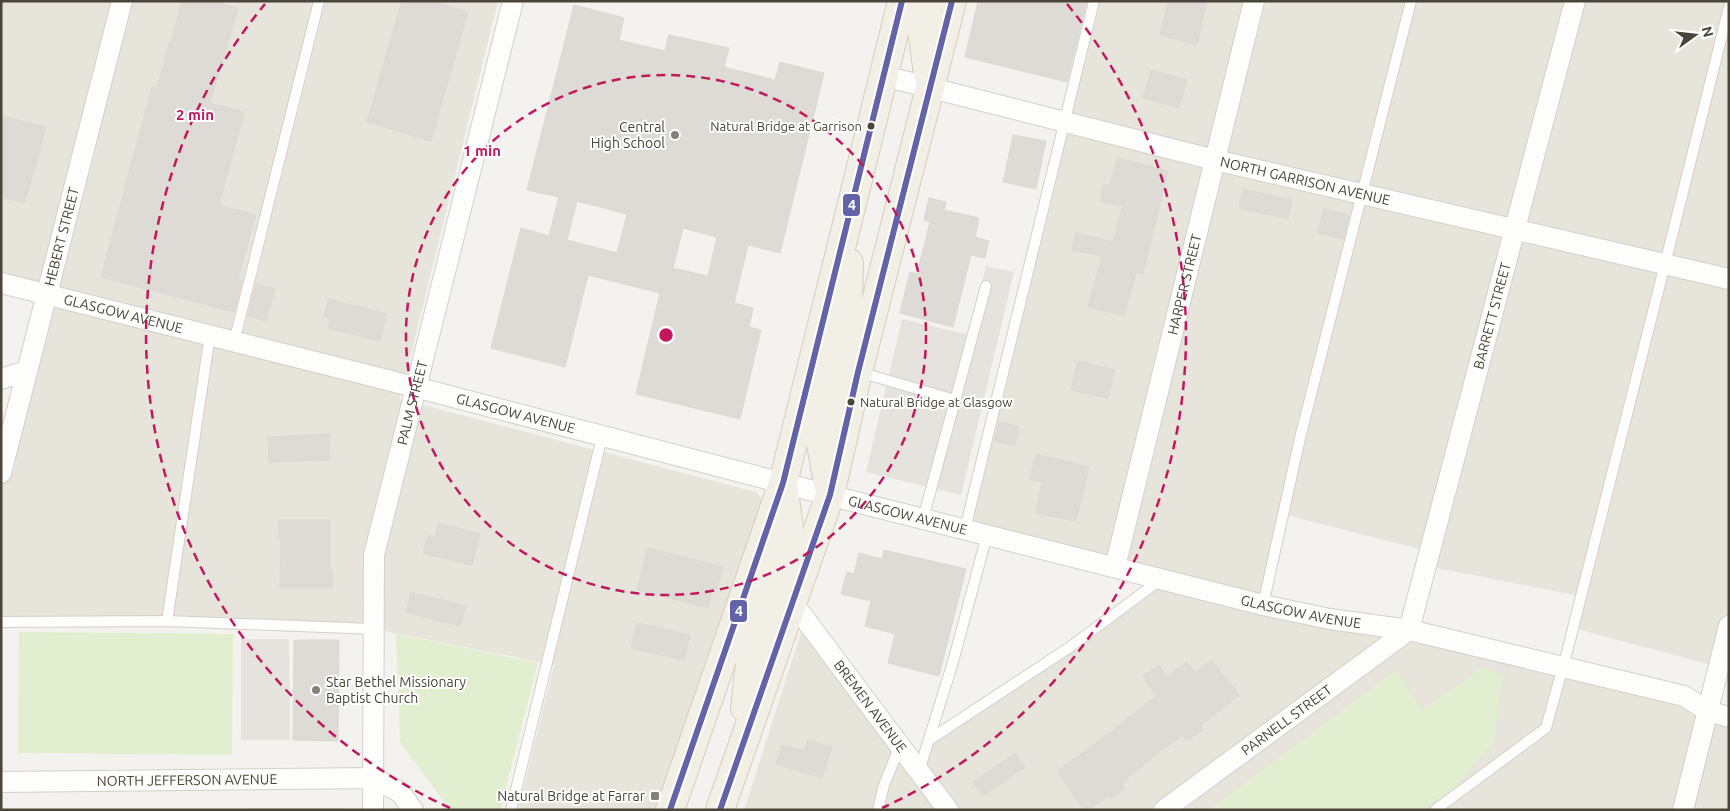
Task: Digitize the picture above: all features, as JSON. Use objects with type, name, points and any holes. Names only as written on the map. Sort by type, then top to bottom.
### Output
[{"type":"main road","points":[[674,803],[783,483],[902,1]]},
{"type":"main road","points":[[928,1],[922,30],[930,87]]},
{"type":"main road","points":[[720,810],[830,495],[858,372],[952,1]]},
{"type":"main road","points":[[830,495],[819,434],[848,306],[849,216]]},
{"type":"main road","points":[[741,752],[750,664],[790,537],[783,483]]},
{"type":"street","name":"HEBERT STREET","points":[[1,473],[122,1]]},
{"type":"street","name":"HARPER STREET","points":[[1115,567],[1254,1]]},
{"type":"street","name":"BARRETT STREET","points":[[1409,630],[1575,1]]},
{"type":"street","name":"PALM STREET","points":[[373,810],[374,555],[512,2]]},
{"type":"street","name":"NORTH GARRISON AVENUE","points":[[884,76],[1215,160],[1729,279]]},
{"type":"street","name":"GLASGOW AVENUE","points":[[1,283],[415,387],[1263,605],[1330,619],[1409,630],[1684,696],[1708,711],[1729,717]]},
{"type":"street","points":[[1,379],[27,372]]},
{"type":"street","name":"BREMEN AVENUE","points":[[793,603],[948,810]]},
{"type":"street","points":[[1683,810],[1729,626]]},
{"type":"street","name":"PARNELL STREET","points":[[1164,810],[1409,630]]},
{"type":"street","points":[[373,778],[400,792],[413,810]]},
{"type":"street","name":"NORTH JEFFERSON AVENUE","points":[[1,782],[373,778]]},
{"type":"lane","points":[[234,342],[318,1]]},
{"type":"lane","points":[[965,529],[1094,1]]},
{"type":"lane","points":[[1263,605],[1300,438],[1411,1]]},
{"type":"lane","points":[[1435,810],[1546,728],[1729,7]]},
{"type":"lane","points":[[923,519],[986,286]]},
{"type":"lane","points":[[167,621],[210,335]]},
{"type":"lane","points":[[858,372],[955,400]]},
{"type":"lane","points":[[511,810],[602,436]]},
{"type":"lane","points":[[919,771],[953,662],[987,535]]},
{"type":"lane","points":[[929,740],[1070,647],[1162,579]]},
{"type":"lane","points":[[1,622],[167,621],[374,629]]},
{"type":"lane","points":[[878,810],[884,785],[900,746]]},
{"type":"shaded area","points":[[1,1],[498,1],[400,399],[756,492],[762,500],[762,507],[655,810],[518,810],[554,665],[374,629],[1,622],[1,473],[47,294],[1,283]]},
{"type":"shaded area","points":[[1094,1],[1729,1],[1729,628],[1719,667],[1573,628],[1580,596],[1426,566],[1430,552],[1283,514],[1264,600],[1729,717],[1729,810],[744,810],[805,620],[919,771],[929,740],[1161,579],[965,529]]},
{"type":"shaded area","points":[[986,266],[1014,272],[961,495],[866,472],[902,319],[970,335]]},
{"type":"shaded area","points":[[241,639],[289,639],[290,740],[241,740]]},
{"type":"green space","points":[[19,632],[233,634],[232,755],[18,753]]},
{"type":"green space","points":[[396,634],[538,663],[500,810],[450,810],[400,742]]},
{"type":"green space","points":[[1482,667],[1502,676],[1494,741],[1456,786],[1423,810],[1209,810],[1396,670],[1422,711]]},
{"type":"green space","points":[[250,808],[342,808],[342,810],[250,810]]},
{"type":"building","points":[[182,1],[213,1],[238,8],[210,103],[244,112],[219,205],[256,215],[238,279],[242,280],[234,312],[101,277],[152,87],[157,88]]},
{"type":"building","points":[[402,1],[432,1],[468,12],[431,141],[367,122]]},
{"type":"building","points":[[978,1],[1087,1],[1067,82],[965,57]]},
{"type":"building","points":[[1168,1],[1207,1],[1197,45],[1160,35]]},
{"type":"building","name":"Central High School","points":[[574,5],[624,18],[619,40],[665,51],[669,35],[729,48],[724,67],[775,80],[780,62],[824,73],[780,253],[748,245],[734,303],[753,308],[749,327],[761,330],[740,419],[636,394],[660,293],[588,275],[565,367],[491,348],[521,228],[549,236],[559,197],[527,190]],"holes":[[[577,201],[627,214],[617,253],[567,240]],[[683,228],[717,237],[708,276],[673,268]]]},
{"type":"building","points":[[1151,70],[1187,80],[1179,108],[1143,98]]},
{"type":"building","points":[[1,116],[45,127],[40,151],[24,203],[1,197]]},
{"type":"building","points":[[1013,135],[1046,141],[1036,189],[1003,182]]},
{"type":"building","points":[[1118,158],[1168,171],[1143,274],[1136,272],[1124,316],[1088,307],[1102,256],[1072,250],[1076,233],[1113,242],[1123,206],[1100,201],[1104,184],[1110,185]]},
{"type":"building","points":[[1243,189],[1292,200],[1288,219],[1239,208]]},
{"type":"building","points":[[929,198],[946,202],[944,210],[979,218],[975,237],[989,241],[985,258],[971,255],[953,327],[900,313],[910,272],[917,274],[930,222],[924,220]]},
{"type":"building","points":[[1324,209],[1349,215],[1343,239],[1318,233]]},
{"type":"building","points":[[256,284],[275,289],[266,321],[248,316]]},
{"type":"building","points":[[328,299],[387,314],[380,341],[328,328],[330,319],[324,317]]},
{"type":"building","points":[[1078,361],[1115,370],[1108,398],[1071,390]]},
{"type":"building","points":[[999,422],[1019,426],[1015,446],[995,441]]},
{"type":"building","points":[[329,434],[330,460],[269,462],[268,437]]},
{"type":"building","points":[[1036,454],[1089,467],[1076,521],[1036,513],[1042,482],[1030,479]]},
{"type":"building","points":[[279,520],[330,520],[332,588],[280,588],[281,538],[278,538]]},
{"type":"building","points":[[439,523],[480,534],[472,565],[423,553],[428,535],[435,537]]},
{"type":"building","points":[[648,548],[723,567],[717,589],[713,588],[708,608],[637,590]]},
{"type":"building","points":[[884,550],[966,569],[939,676],[888,663],[895,634],[865,626],[871,601],[841,594],[847,572],[854,574],[859,553],[882,559]]},
{"type":"building","points":[[411,592],[466,606],[460,626],[406,612]]},
{"type":"building","points":[[637,623],[690,635],[684,660],[631,648]]},
{"type":"building","name":"Star Bethel Missionary Baptist Church","points":[[294,640],[339,640],[338,741],[293,740]]},
{"type":"building","points":[[1212,660],[1239,695],[1200,726],[1203,730],[1186,741],[1183,736],[1164,748],[1122,783],[1125,788],[1110,799],[1108,796],[1088,810],[1084,810],[1057,771],[1094,745],[1156,696],[1143,676],[1159,665],[1167,677],[1187,662],[1195,673]]},
{"type":"building","points":[[808,740],[832,747],[822,778],[776,764],[782,745],[804,751]]},
{"type":"building","points":[[1015,753],[1025,767],[983,796],[973,782]]},
{"type":"transit line","name":"4","points":[[670,810],[783,483],[902,1]]},
{"type":"transit line","name":"4","points":[[720,810],[830,495],[858,372],[952,1]]},
{"type":"place","name":"Natural Bridge at Garrison","points":[[871,126]]},
{"type":"place","name":"Central High School","points":[[675,135]]},
{"type":"place","name":"Natural Bridge at Glasgow","points":[[851,402]]},
{"type":"place","name":"Star Bethel Missionary Baptist Church","points":[[316,690]]},
{"type":"place","name":"Natural Bridge at Farrar","points":[[655,796]]}]
